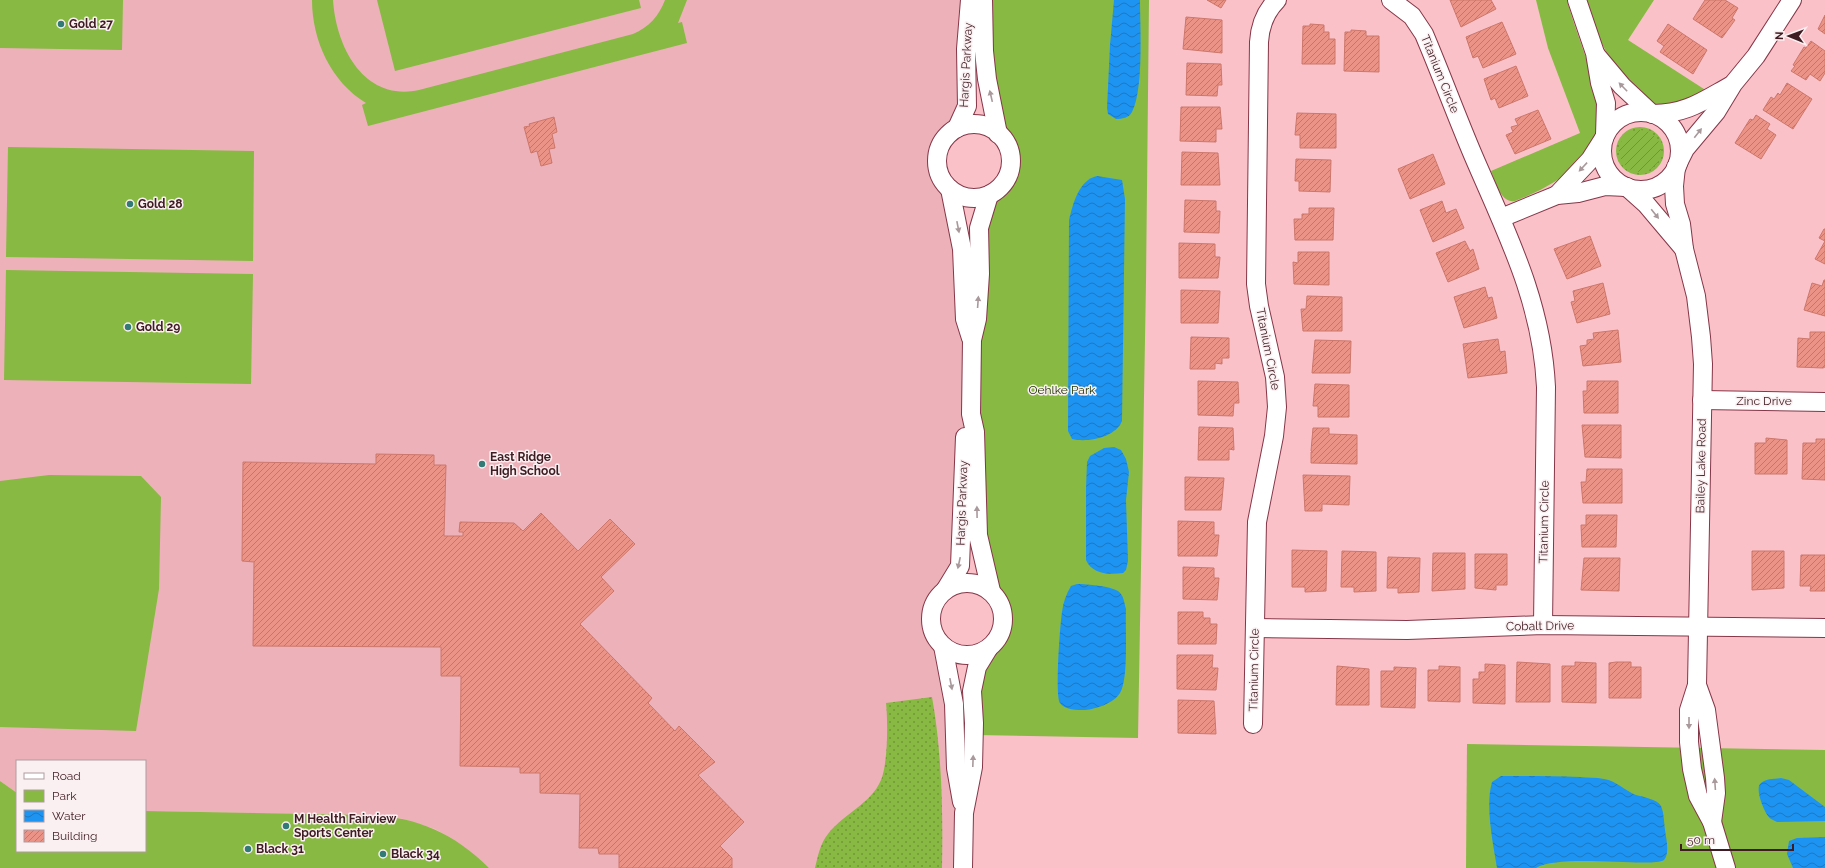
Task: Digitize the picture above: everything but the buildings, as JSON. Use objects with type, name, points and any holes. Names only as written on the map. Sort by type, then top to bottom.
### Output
[{"type":"street","name":"Hargis Parkway","points":[[957,128],[967,106],[966,49],[970,0]]},
{"type":"street","name":"Hargis Parkway","points":[[983,0],[986,72],[998,134]]},
{"type":"street","name":"Titanium Circle","points":[[1253,724],[1257,522],[1274,436],[1277,407],[1275,376],[1259,306],[1255,272],[1259,42],[1264,17],[1277,0]]},
{"type":"street","name":"Titanium Circle","points":[[1391,0],[1412,16],[1424,34],[1523,273],[1533,303],[1544,357],[1546,387],[1542,625]]},
{"type":"street","points":[[1577,0],[1595,53],[1600,83],[1606,103],[1605,135],[1602,149],[1604,165],[1614,179],[1626,187]]},
{"type":"street","points":[[1500,218],[1557,195],[1578,193],[1601,187],[1626,187],[1642,190],[1656,186],[1669,177],[1683,153],[1716,112],[1732,84],[1756,56],[1792,0]]},
{"type":"street","points":[[1595,53],[1622,86],[1653,114],[1666,121],[1675,134],[1679,149],[1676,166]]},
{"type":"street","points":[[1557,195],[1590,160],[1613,123],[1625,115],[1638,112],[1653,114],[1677,112],[1689,109],[1732,84]]},
{"type":"street","points":[[968,125],[978,125],[989,128],[998,134],[1006,143],[1010,154],[1010,167],[1006,178],[999,188],[989,195],[979,198],[969,198],[959,195],[950,189],[942,180],[938,170],[937,157],[945,139],[957,128],[968,125]]},
{"type":"street","name":"Bailey Lake Road","points":[[1676,166],[1674,198],[1675,208],[1681,224],[1684,249],[1699,314],[1703,364],[1699,626],[1697,686],[1689,710],[1691,759],[1698,796],[1712,822],[1726,868]]},
{"type":"street","name":"Bailey Lake Road","points":[[1626,187],[1646,204],[1684,249]]},
{"type":"street","name":"Hargis Parkway","points":[[950,189],[962,249],[965,319],[972,340]]},
{"type":"street","name":"Hargis Parkway","points":[[989,195],[979,228],[980,274],[977,319],[972,340],[971,414],[975,432],[978,535],[992,591]]},
{"type":"street","name":"Zinc Drive","points":[[1702,400],[1825,402]]},
{"type":"street","name":"Hargis Parkway","points":[[946,589],[960,566],[965,433],[971,414]]},
{"type":"street","points":[[963,868],[964,813],[973,767],[974,723],[972,690],[977,667],[988,649],[996,641],[1001,632],[1003,621],[1002,610],[992,591],[981,585],[969,582],[957,583],[946,589],[938,597],[932,608],[931,626],[936,638],[943,646],[953,653],[965,655],[977,654],[988,649]]},
{"type":"street","name":"Cobalt Drive","points":[[1255,628],[1407,630],[1542,625],[1825,628]]},
{"type":"street","points":[[943,646],[954,704],[956,768],[964,813]]},
{"type":"shaded area","name":"East Ridge High School","points":[[0,0],[970,0],[967,81],[950,133],[941,145],[937,157],[938,170],[946,185],[972,340],[962,539],[946,589],[938,597],[932,608],[931,617],[931,626],[936,638],[943,646],[963,868],[489,868],[451,838],[435,829],[400,818],[369,815],[146,811],[146,760],[16,760],[16,792],[0,781]]},
{"type":"green space","name":"Gold 27","points":[[0,0],[123,0],[122,50],[0,48]]},
{"type":"green space","points":[[312,0],[333,0],[335,18],[340,36],[356,67],[368,79],[383,88],[400,92],[419,90],[633,34],[644,28],[653,20],[660,11],[665,0],[687,0],[678,23],[682,22],[687,43],[368,126],[362,105],[366,103],[343,84],[326,59],[316,30]]},
{"type":"green space","points":[[377,0],[639,0],[641,8],[395,71]]},
{"type":"green space","name":"Oehlke Park","points":[[987,0],[1149,0],[1146,282],[1138,738],[977,735],[977,688],[991,656],[1006,636],[1009,619],[986,547],[979,428],[984,235],[997,200],[1011,183],[1016,165],[1014,152],[998,111]]},
{"type":"green space","points":[[1536,0],[1567,0],[1588,63],[1599,111],[1599,127],[1589,149],[1572,169],[1539,191],[1515,201],[1510,201],[1506,199],[1499,191],[1491,171],[1580,133],[1548,48]]},
{"type":"green space","points":[[1587,0],[1654,0],[1628,40],[1707,91],[1688,103],[1656,105],[1648,101],[1612,63],[1600,40]]},
{"type":"green space","points":[[1635,127],[1645,127],[1657,134],[1664,146],[1664,156],[1657,168],[1645,175],[1635,175],[1627,171],[1620,164],[1616,156],[1616,146],[1620,138],[1627,131]]},
{"type":"green space","points":[[1640,130],[1655,136],[1661,151],[1655,166],[1640,172],[1625,166],[1619,151],[1625,136]]},
{"type":"green space","name":"Gold 28","points":[[8,147],[254,151],[253,261],[6,257]]},
{"type":"green space","name":"Gold 29","points":[[6,270],[253,274],[251,384],[4,380]]},
{"type":"green space","points":[[49,475],[141,476],[161,497],[159,589],[136,731],[0,727],[0,481]]},
{"type":"green space","points":[[932,697],[940,761],[942,868],[815,868],[821,846],[828,834],[841,820],[871,796],[881,780],[886,753],[886,703]]},
{"type":"green space","points":[[1467,744],[1825,750],[1825,868],[1466,868]]},
{"type":"green space","name":"M Health Fairview Sports Center","points":[[0,781],[16,792],[16,852],[146,852],[146,811],[369,815],[404,819],[435,830],[463,846],[489,868],[0,868]]},
{"type":"water","points":[[1114,0],[1140,0],[1140,74],[1136,102],[1129,116],[1118,119],[1108,114],[1107,108]]},
{"type":"water","points":[[1097,176],[1122,180],[1125,199],[1122,421],[1119,427],[1108,435],[1101,438],[1078,440],[1072,439],[1068,431],[1069,220],[1081,187],[1091,178]]},
{"type":"water","points":[[1114,447],[1121,450],[1126,459],[1129,472],[1126,500],[1128,561],[1126,570],[1123,573],[1112,574],[1097,571],[1089,565],[1086,560],[1086,488],[1087,462],[1090,456],[1104,448]]},
{"type":"water","points":[[1077,584],[1104,587],[1118,591],[1123,597],[1126,609],[1126,665],[1123,686],[1120,693],[1114,700],[1099,707],[1085,710],[1071,709],[1062,705],[1060,703],[1058,687],[1058,659],[1062,609],[1066,595],[1071,586]]},
{"type":"water","points":[[1501,776],[1601,778],[1609,780],[1636,795],[1653,800],[1661,806],[1663,812],[1667,845],[1666,857],[1664,860],[1656,862],[1642,863],[1584,861],[1548,864],[1536,868],[1497,868],[1490,825],[1489,802],[1492,782]]},
{"type":"water","points":[[1781,778],[1789,780],[1825,807],[1825,821],[1777,822],[1771,819],[1766,813],[1761,802],[1759,787],[1764,781]]},
{"type":"water","points":[[1825,837],[1825,868],[1793,868],[1787,854],[1789,841],[1797,838]]},
{"type":"place","name":"Gold 27","points":[[61,24]]},
{"type":"place","name":"Gold 28","points":[[130,204]]},
{"type":"place","name":"Gold 29","points":[[128,327]]},
{"type":"place","name":"East Ridge High School","points":[[482,464]]},
{"type":"place","name":"M Health Fairview Sports Center","points":[[286,826]]},
{"type":"place","name":"Black 31","points":[[248,849]]},
{"type":"place","name":"Black 34","points":[[383,854]]}]
